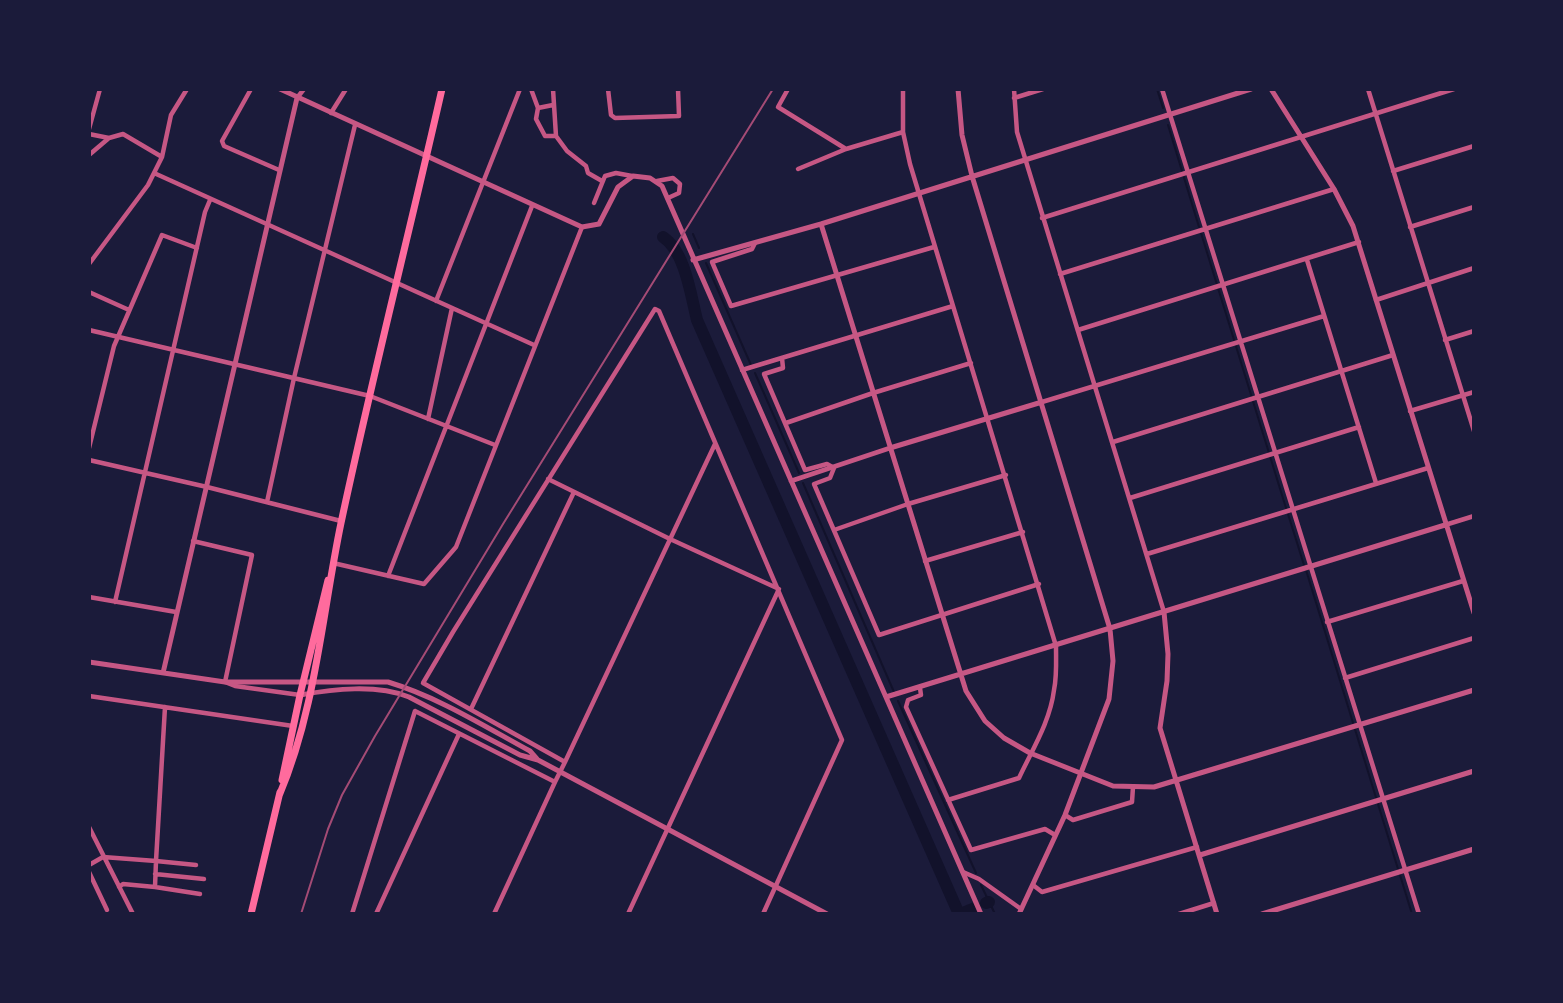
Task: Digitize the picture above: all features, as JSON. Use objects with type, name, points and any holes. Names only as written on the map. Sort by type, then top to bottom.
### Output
[{"type":"highway","points":[[251,914],[300,695],[307,683],[327,607],[341,521],[442,89]]},
{"type":"highway","points":[[279,796],[291,766],[310,693],[307,683]]},
{"type":"street","points":[[100,89],[89,131],[109,138]]},
{"type":"street","points":[[89,264],[136,203],[154,173],[162,156],[171,115],[187,89]]},
{"type":"street","points":[[251,89],[222,141],[224,146],[279,170]]},
{"type":"street","points":[[280,89],[582,228],[599,224],[618,187],[633,176]]},
{"type":"street","points":[[163,673],[265,225],[297,98],[304,89]]},
{"type":"street","points":[[331,113],[346,89]]},
{"type":"street","points":[[436,301],[520,89]]},
{"type":"street","points":[[531,89],[538,108],[536,119],[539,126],[545,136],[556,136]]},
{"type":"street","points":[[553,89],[556,136],[567,151],[586,166],[588,173],[602,181]]},
{"type":"street","points":[[608,89],[611,115],[615,118],[679,116],[678,89]]},
{"type":"street","points":[[788,89],[778,107],[846,149]]},
{"type":"street","points":[[903,89],[903,132],[909,164],[1040,584],[1056,646],[1054,691],[1045,723],[1019,778],[948,800]]},
{"type":"street","points":[[958,89],[962,135],[972,176],[1110,629],[1113,661],[1109,699],[1082,774],[1020,911],[979,879],[963,872]]},
{"type":"street","points":[[1014,89],[1017,132],[1164,612],[1168,654],[1160,729],[1217,914]]},
{"type":"street","points":[[1014,98],[1043,89]]},
{"type":"street","points":[[1162,89],[1254,399],[1345,678],[1356,726],[1379,801],[1401,871],[1419,914]]},
{"type":"street","points":[[693,260],[919,194],[1251,89]]},
{"type":"street","points":[[1271,89],[1334,189],[1359,242],[1409,411],[1474,613]]},
{"type":"street","points":[[1367,89],[1474,431]]},
{"type":"street","points":[[1042,218],[1454,89]]},
{"type":"street","points":[[538,108],[553,105]]},
{"type":"street","points":[[267,502],[355,125]]},
{"type":"street","points":[[798,169],[846,149],[903,132]]},
{"type":"street","points":[[89,155],[109,138],[123,134],[162,156]]},
{"type":"street","points":[[1393,171],[1474,146]]},
{"type":"street","points":[[154,173],[534,345]]},
{"type":"street","points":[[594,203],[605,176],[616,173],[657,181],[673,178],[680,184],[680,192],[668,198]]},
{"type":"street","points":[[657,181],[668,198],[981,914]]},
{"type":"street","points":[[1060,274],[1334,189]]},
{"type":"street","points":[[115,602],[205,212],[210,200]]},
{"type":"street","points":[[388,576],[532,205]]},
{"type":"street","points":[[1410,227],[1474,207]]},
{"type":"street","points":[[821,224],[960,675],[974,707],[985,722],[1004,738],[1030,753],[1113,786],[1154,787],[1474,690]]},
{"type":"street","points":[[333,563],[424,584],[456,547],[582,228]]},
{"type":"street","points":[[89,448],[117,337],[162,234],[197,248]]},
{"type":"street","points":[[755,242],[752,249],[712,261],[731,306],[934,247]]},
{"type":"street","points":[[1078,330],[1359,242]]},
{"type":"street","points":[[1307,260],[1376,483]]},
{"type":"street","points":[[1376,300],[1474,268]]},
{"type":"street","points":[[89,292],[129,310]]},
{"type":"street","points":[[742,370],[953,306]]},
{"type":"street","points":[[428,419],[452,308]]},
{"type":"street","points":[[565,762],[423,683],[655,309],[659,311],[842,740],[763,914]]},
{"type":"street","points":[[791,481],[890,448],[1324,316]]},
{"type":"street","points":[[89,330],[370,396],[495,445]]},
{"type":"street","points":[[1446,340],[1474,331]]},
{"type":"street","points":[[1113,442],[1392,355]]},
{"type":"street","points":[[782,358],[783,368],[764,374],[806,470],[827,464],[834,468]]},
{"type":"street","points":[[786,423],[971,363]]},
{"type":"street","points":[[1409,411],[1474,392]]},
{"type":"street","points":[[1130,498],[1359,427]]},
{"type":"street","points":[[494,914],[715,444]]},
{"type":"street","points":[[89,460],[341,521]]},
{"type":"street","points":[[1147,554],[1428,467]]},
{"type":"street","points":[[834,468],[830,478],[814,484],[879,635],[1040,584]]},
{"type":"street","points":[[834,530],[908,504],[1006,475]]},
{"type":"street","points":[[548,479],[779,589]]},
{"type":"street","points":[[471,709],[574,492]]},
{"type":"street","points":[[886,697],[1474,516]]},
{"type":"street","points":[[925,561],[1024,532]]},
{"type":"street","points":[[193,541],[253,555],[225,682]]},
{"type":"street","points":[[1327,622],[1463,580]]},
{"type":"street","points":[[628,914],[779,589]]},
{"type":"street","points":[[89,597],[176,612]]},
{"type":"street","points":[[1345,678],[1474,638]]},
{"type":"street","points":[[89,662],[225,682],[388,682],[413,689],[530,751],[538,760]]},
{"type":"street","points":[[225,682],[235,686],[300,695],[362,689],[396,691],[520,755],[538,760],[828,914]]},
{"type":"street","points":[[920,688],[920,695],[908,700],[906,708],[971,850],[1045,829],[1055,835]]},
{"type":"street","points":[[89,696],[294,726]]},
{"type":"street","points":[[155,887],[166,707]]},
{"type":"street","points":[[352,914],[415,711],[555,782]]},
{"type":"street","points":[[376,914],[459,734]]},
{"type":"street","points":[[1200,855],[1474,771]]},
{"type":"street","points":[[1065,815],[1073,820],[1132,802],[1133,787]]},
{"type":"street","points":[[89,827],[133,914]]},
{"type":"street","points":[[1033,885],[1042,892],[1197,846]]},
{"type":"street","points":[[1262,914],[1280,911],[1474,849]]},
{"type":"street","points":[[89,865],[103,857],[196,865]]},
{"type":"street","points":[[89,873],[107,910]]},
{"type":"street","points":[[155,874],[204,879]]},
{"type":"street","points":[[119,887],[123,884],[200,894]]},
{"type":"street","points":[[1179,914],[1214,903]]},
{"type":"street","points":[[1205,905],[1208,914]]},
{"type":"waterway","points":[[1157,89],[1163,108]]},
{"type":"waterway","points":[[1168,125],[1199,227]]},
{"type":"waterway","points":[[1201,233],[1286,508]]},
{"type":"waterway","points":[[693,234],[699,248]]},
{"type":"waterway","points":[[663,237],[677,252],[682,263],[697,320],[959,914]]},
{"type":"waterway","points":[[706,263],[751,365]]},
{"type":"waterway","points":[[755,373],[799,473]]},
{"type":"waterway","points":[[803,483],[894,692]]},
{"type":"waterway","points":[[1288,514],[1304,565]]},
{"type":"waterway","points":[[1306,570],[1398,869]]},
{"type":"waterway","points":[[898,701],[976,873]]},
{"type":"waterway","points":[[1400,875],[1412,914]]},
{"type":"waterway","points":[[981,885],[995,914]]},
{"type":"waterway","points":[[960,914],[975,908]]},
{"type":"railway","points":[[301,914],[328,829],[342,795],[375,736],[773,89]]}]
